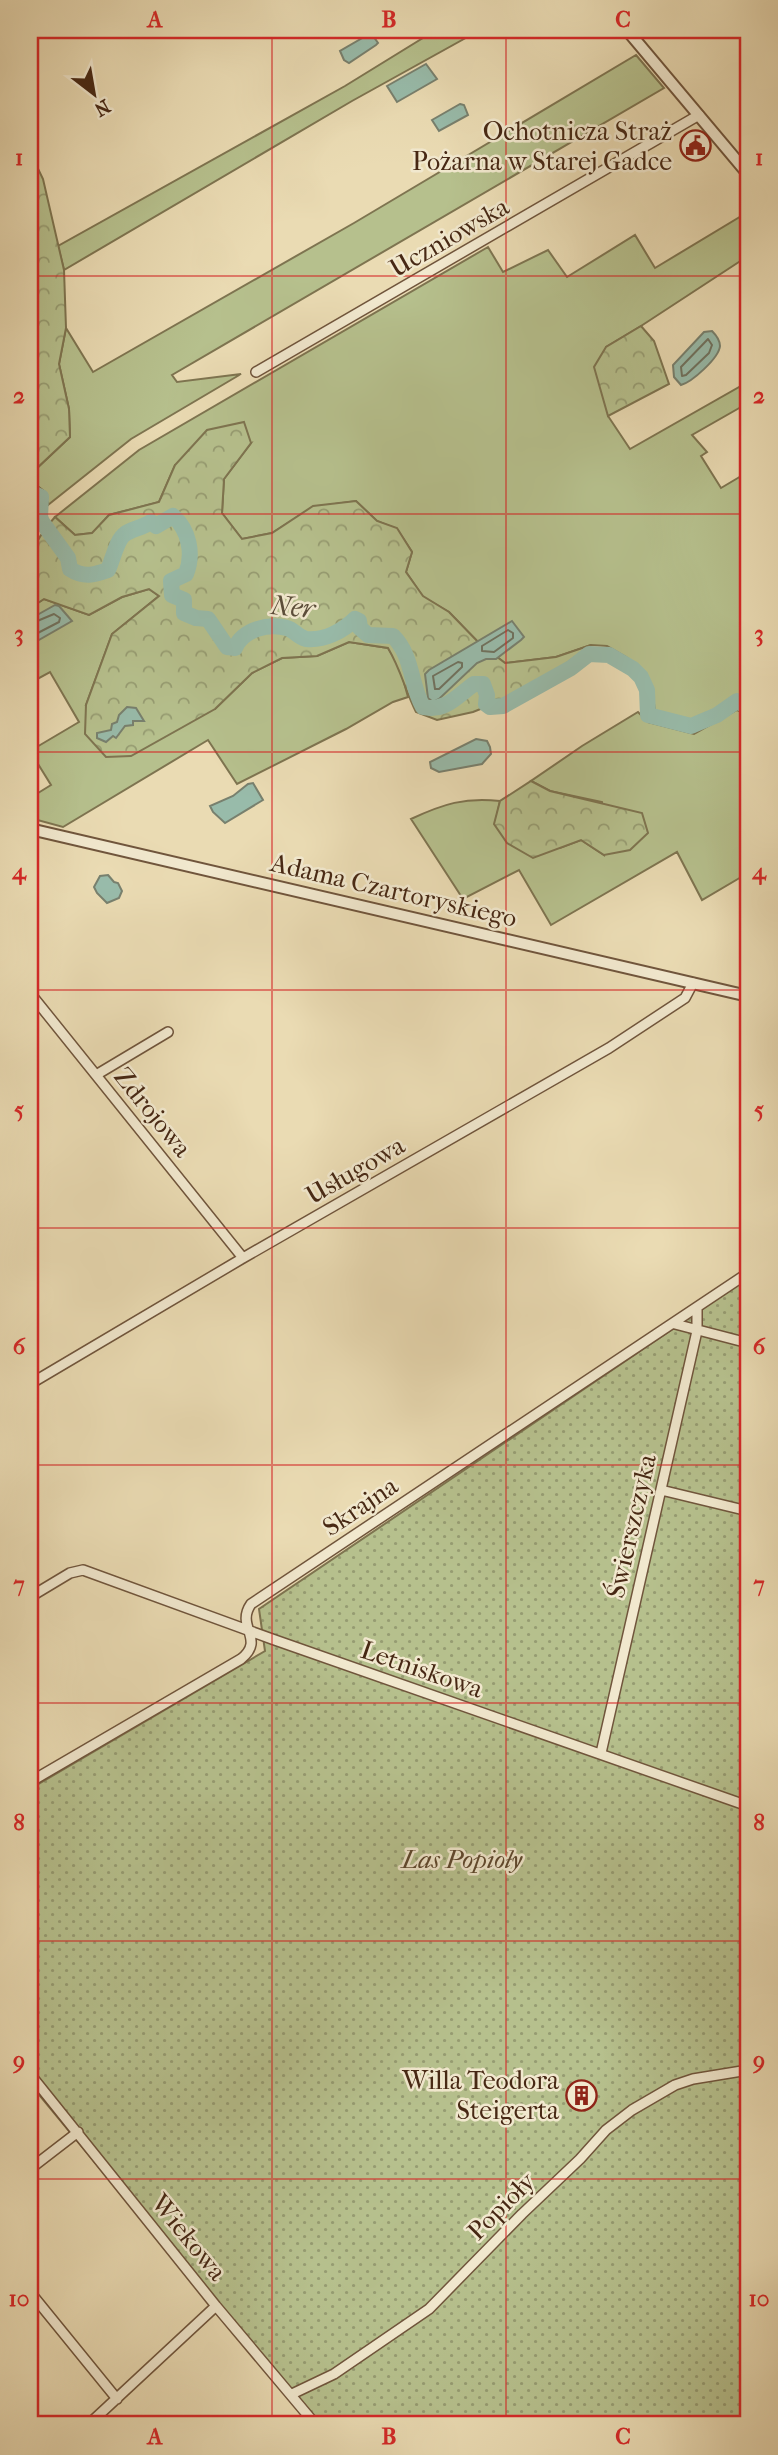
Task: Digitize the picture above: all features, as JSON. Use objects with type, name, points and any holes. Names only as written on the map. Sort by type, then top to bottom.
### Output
[{"type":"street","points":[[627,30],[748,174]]},
{"type":"street","name":"Uczniowska","points":[[256,372],[699,115]]},
{"type":"street","name":"Adama Czartoryskiego","points":[[30,829],[748,996]]},
{"type":"street","name":"Usługowa","points":[[30,1384],[609,1048],[685,998],[693,984]]},
{"type":"street","name":"Zdrojowa","points":[[30,993],[243,1258]]},
{"type":"street","points":[[96,1075],[168,1032]]},
{"type":"street","name":"Skrajna","points":[[30,1782],[250,1651],[252,1645],[244,1619],[251,1604],[748,1273]]},
{"type":"street","name":"Świerszczyka","points":[[601,1753],[697,1331],[697,1308]]},
{"type":"street","points":[[675,1324],[748,1343]]},
{"type":"street","points":[[661,1490],[748,1511]]},
{"type":"street","name":"Letniskowa","points":[[30,1597],[70,1573],[83,1570],[748,1806]]},
{"type":"street","name":"Popioły","points":[[292,2394],[334,2374],[429,2308],[606,2130],[632,2110],[675,2085],[693,2079],[748,2070]]},
{"type":"street","name":"Wiekowa","points":[[30,2074],[216,2306],[316,2425]]},
{"type":"street","points":[[30,2169],[78,2132]]},
{"type":"street","points":[[30,2292],[117,2399]]},
{"type":"street","points":[[88,2425],[216,2306]]},
{"type":"green space","points":[[436,30],[480,30],[352,101],[64,270],[58,246],[345,86]]},
{"type":"green space","points":[[636,55],[664,88],[172,375],[177,382],[241,374],[131,439],[48,505],[45,492],[35,484],[35,470],[70,437],[69,409],[59,364],[66,328],[93,372],[354,223]]},
{"type":"green space","points":[[30,152],[43,179],[64,270],[66,328],[59,364],[69,409],[70,437],[35,470],[35,484],[45,492],[48,505],[30,522]]},
{"type":"green space","points":[[748,212],[748,256],[606,347],[608,416],[630,449],[748,382],[748,403],[692,435],[707,452],[701,456],[721,488],[748,472],[748,701],[738,696],[716,710],[692,720],[655,711],[652,689],[643,671],[607,646],[591,645],[556,657],[505,663],[480,644],[449,612],[423,597],[406,572],[412,552],[397,529],[377,521],[356,501],[313,507],[272,533],[242,539],[222,513],[224,479],[251,443],[175,465],[159,502],[109,515],[93,533],[75,535],[55,517],[139,450],[488,247],[503,272],[548,250],[567,277],[635,235],[655,268]]},
{"type":"green space","points":[[641,326],[654,341],[669,384],[608,416],[594,367],[606,347]]},
{"type":"green space","points":[[244,422],[251,443],[224,479],[222,513],[242,539],[272,533],[313,506],[356,501],[377,521],[397,528],[412,552],[406,572],[423,596],[449,612],[480,644],[505,663],[556,657],[591,645],[564,665],[508,698],[473,712],[437,720],[416,712],[388,648],[349,642],[317,656],[282,658],[252,673],[215,709],[131,756],[106,757],[85,734],[86,705],[112,634],[159,596],[149,589],[122,597],[89,615],[44,599],[30,608],[33,550],[55,517],[75,535],[92,533],[109,515],[159,502],[175,465],[207,430]]},
{"type":"green space","points":[[149,589],[159,596],[112,634],[86,705],[215,709],[252,673],[282,658],[317,656],[349,642],[388,648],[400,668],[408,697],[393,702],[237,784],[208,740],[63,827],[30,818],[30,798],[51,785],[30,751],[79,722],[50,672],[30,683],[30,608],[44,599],[89,615],[122,597]]},
{"type":"green space","points":[[737,710],[748,715],[748,873],[702,900],[677,852],[551,925],[519,870],[463,899],[411,819],[454,803],[500,801],[495,824],[560,848],[581,840],[604,855],[602,802],[550,791],[531,781],[638,712],[648,722],[694,734]]},
{"type":"green space","points":[[531,781],[550,791],[642,813],[648,833],[630,850],[604,855],[581,840],[533,858],[507,843],[494,824],[500,801]]},
{"type":"green space","name":"Las Popioły","points":[[748,1278],[748,2425],[312,2425],[30,2084],[30,1789],[265,1651],[259,1609]]},
{"type":"water","points":[[371,33],[378,43],[376,45],[349,63],[344,60],[340,51]]},
{"type":"water","points":[[426,64],[437,79],[397,102],[387,86]]},
{"type":"water","points":[[460,104],[464,105],[468,115],[439,131],[432,120]]},
{"type":"water","points":[[712,331],[720,346],[715,357],[692,379],[681,385],[674,377],[673,365],[704,332]]},
{"type":"water","points":[[55,605],[72,621],[30,645],[30,619]]},
{"type":"water","points":[[512,621],[524,637],[521,640],[496,659],[477,663],[439,699],[433,702],[428,698],[425,674],[429,670]]},
{"type":"water","points":[[127,707],[136,708],[144,721],[133,721],[133,725],[125,726],[116,738],[113,736],[106,742],[97,738],[97,733],[111,730],[112,724],[117,722],[119,715]]},
{"type":"water","points":[[476,739],[487,741],[490,747],[491,754],[482,764],[439,772],[431,768],[430,762]]},
{"type":"water","points":[[253,783],[263,800],[225,823],[213,812],[210,806]]},
{"type":"water","points":[[108,875],[118,883],[122,891],[119,898],[107,903],[94,887],[100,876]]},
{"type":"waterway","name":"Ner","points":[[30,492],[41,497],[42,522],[68,558],[70,569],[75,572],[89,575],[108,570],[117,545],[125,534],[151,522],[156,526],[173,516],[186,535],[190,558],[186,574],[171,581],[172,595],[184,600],[184,613],[208,619],[227,647],[235,648],[244,636],[265,627],[287,628],[306,639],[320,638],[339,631],[355,619],[368,635],[393,636],[408,661],[423,707],[445,705],[474,684],[483,684],[487,695],[486,704],[490,707],[503,706],[571,668],[589,654],[609,655],[641,677],[647,690],[648,715],[691,726],[717,715],[737,701],[748,707]]},
{"type":"place","name":"Ochotnicza Straż Pożarna w Starej Gadce","points":[[695,146]]},
{"type":"place","name":"Willa Teodora Steigerta","points":[[582,2095]]}]
